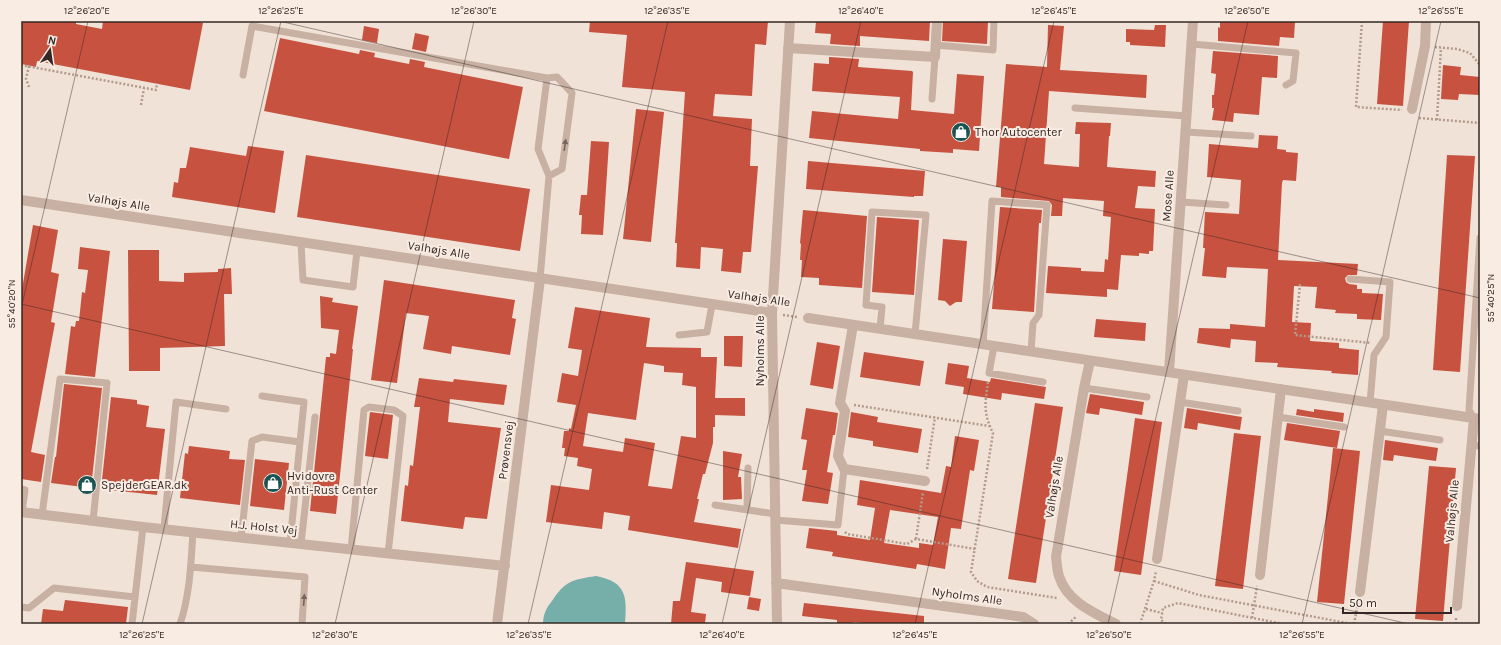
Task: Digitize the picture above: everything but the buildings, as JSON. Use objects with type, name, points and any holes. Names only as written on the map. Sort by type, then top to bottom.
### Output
[{"type":"street","name":"Nyholms Alle","points":[[777,624],[772,314],[790,21]]},
{"type":"street","points":[[788,48],[935,57],[937,21]]},
{"type":"street","name":"Mose Alle","points":[[1169,372],[1193,21]]},
{"type":"street","points":[[1412,109],[1425,46],[1426,21]]},
{"type":"street","name":"Valhøjs Alle","points":[[21,200],[772,314]]},
{"type":"street","name":"Prøvensvej","points":[[497,624],[540,278]]},
{"type":"street","points":[[808,318],[1477,419]]},
{"type":"street","points":[[853,325],[840,403],[844,410],[838,456],[844,469],[925,481]]},
{"type":"street","name":"Valhøjs Alle","points":[[1090,361],[1084,388],[1056,557],[1059,576],[1067,592],[1085,608],[1116,624]]},
{"type":"street","points":[[1157,559],[1184,375]]},
{"type":"street","points":[[1260,575],[1280,389]]},
{"type":"street","points":[[1360,592],[1383,405]]},
{"type":"street","name":"Valhøjs Alle","points":[[1457,606],[1476,446],[1477,419]]},
{"type":"street","name":"H.J. Holst Vej","points":[[21,512],[241,538],[505,566]]},
{"type":"street","name":"Nyholms Alle","points":[[776,583],[1023,617],[1034,624]]},
{"type":"lane","points":[[936,45],[993,50],[994,21]]},
{"type":"lane","points":[[243,75],[252,26],[546,78],[557,78],[572,93],[562,169],[548,176]]},
{"type":"lane","points":[[1192,44],[1296,53],[1293,81],[1286,85]]},
{"type":"lane","points":[[932,99],[935,57]]},
{"type":"lane","points":[[540,278],[548,176],[538,149],[546,78]]},
{"type":"lane","points":[[1075,108],[1187,116]]},
{"type":"lane","points":[[1186,132],[1252,136]]},
{"type":"lane","points":[[983,345],[992,201],[1047,205],[1039,315],[1033,323],[1031,352]]},
{"type":"lane","points":[[1181,202],[1226,205]]},
{"type":"lane","points":[[880,329],[882,307],[866,305],[872,212],[926,215],[915,334]]},
{"type":"lane","name":"Valhøjs Alle","points":[[1477,419],[1470,410],[1480,238]]},
{"type":"lane","points":[[302,242],[302,280],[353,287],[357,251]]},
{"type":"lane","points":[[1350,279],[1390,282],[1386,337],[1374,355],[1370,403]]},
{"type":"lane","points":[[679,335],[707,332],[712,305]]},
{"type":"lane","points":[[994,346],[989,373],[1043,382]]},
{"type":"lane","points":[[42,515],[60,379],[107,383],[94,521]]},
{"type":"lane","points":[[1084,388],[1147,397]]},
{"type":"lane","points":[[262,396],[304,402],[290,543]]},
{"type":"lane","points":[[164,528],[176,402],[226,409]]},
{"type":"lane","points":[[1180,402],[1238,411]]},
{"type":"lane","points":[[351,550],[364,410],[369,407],[394,410],[403,416],[388,554]]},
{"type":"lane","points":[[302,544],[315,417]]},
{"type":"lane","points":[[1278,417],[1344,427]]},
{"type":"lane","points":[[1380,431],[1440,440]]},
{"type":"lane","points":[[241,538],[252,441],[262,437],[300,442]]},
{"type":"lane","points":[[747,510],[748,468]]},
{"type":"lane","points":[[715,505],[747,510],[775,517],[838,525],[844,469]]},
{"type":"lane","points":[[21,489],[25,490],[21,512]]},
{"type":"lane","points":[[132,624],[143,527]]},
{"type":"lane","points":[[180,624],[184,613],[193,532]]},
{"type":"lane","points":[[190,567],[306,577],[302,624]]},
{"type":"lane","points":[[21,607],[29,608],[54,588],[135,597]]},
{"type":"path","points":[[1362,21],[1356,107],[1404,110],[1412,109],[1416,118],[1480,123]]},
{"type":"path","points":[[1425,46],[1457,49],[1470,53],[1480,65]]},
{"type":"path","points":[[1437,120],[1441,48]]},
{"type":"path","points":[[21,65],[156,90],[157,83]]},
{"type":"path","points":[[29,66],[26,78],[29,87]]},
{"type":"path","points":[[141,105],[144,88]]},
{"type":"path","points":[[1300,284],[1295,335],[1382,344]]},
{"type":"path","name":"Valhøjs Alle","points":[[772,314],[808,318]]},
{"type":"path","points":[[989,373],[984,405],[989,426],[993,433],[971,572],[977,581],[987,587],[1058,598],[1067,592]]},
{"type":"path","points":[[840,403],[989,426]]},
{"type":"path","points":[[838,525],[847,534],[908,544],[916,539],[975,549]]},
{"type":"path","points":[[1140,624],[1154,581],[1157,559]]},
{"type":"path","points":[[1252,618],[1253,606],[1260,575]]},
{"type":"path","points":[[1154,581],[1199,595],[1353,624],[1360,592]]},
{"type":"path","points":[[1166,624],[1161,620],[1163,608],[1178,603],[1283,624]]},
{"type":"path","points":[[1145,608],[1162,613]]},
{"type":"water","points":[[596,576],[614,582],[623,592],[626,606],[625,624],[543,624],[544,615],[547,609],[561,589],[575,580]]},
{"type":"place","name":"Thor Autocenter","points":[[961,132]]},
{"type":"place","name":"Hvidovre Anti-Rust Center","points":[[273,483]]},
{"type":"place","name":"SpejderGEAR.dk","points":[[87,485]]}]
